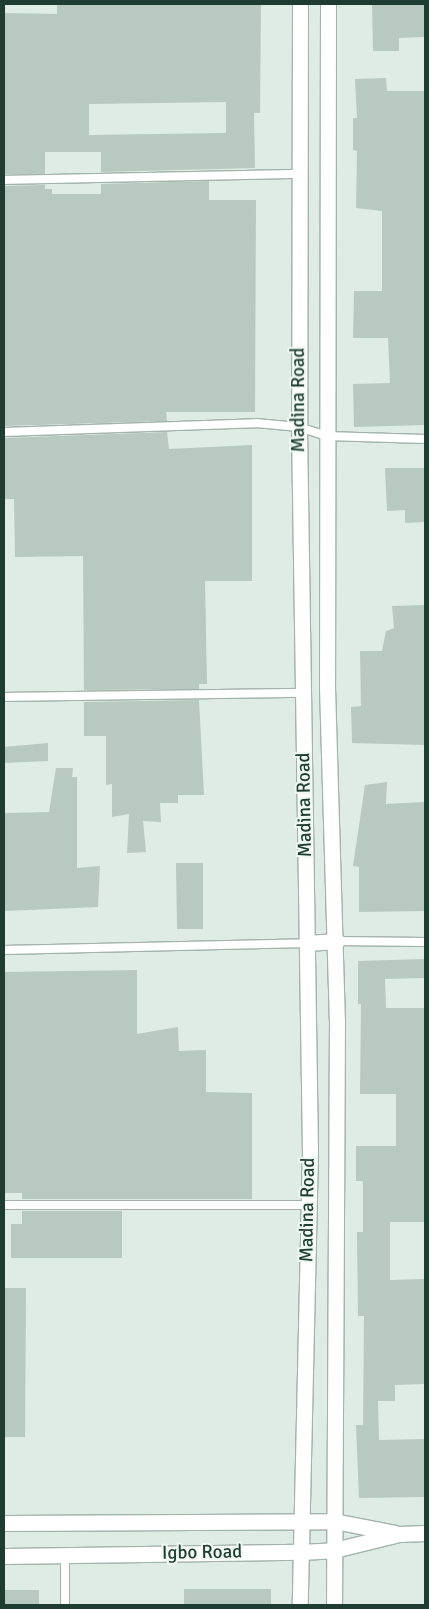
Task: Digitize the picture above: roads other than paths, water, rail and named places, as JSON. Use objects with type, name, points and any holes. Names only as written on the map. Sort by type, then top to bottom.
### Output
[{"type":"main road","name":"Madina Road","points":[[300,4],[299,427],[309,1205],[300,1521],[300,1605]]},
{"type":"main road","name":"Madina Road","points":[[328,4],[327,687],[337,941],[334,1605]]},
{"type":"main road","points":[[307,943],[337,941]]},
{"type":"main road","name":"Igbo Road","points":[[4,1523],[334,1520],[399,1534]]},
{"type":"main road","name":"Igbo Road","points":[[4,1556],[300,1552],[334,1550],[399,1534],[425,1533]]},
{"type":"lane","points":[[4,180],[300,174]]},
{"type":"lane","points":[[4,432],[256,423],[299,427],[326,436],[425,439]]},
{"type":"lane","points":[[4,697],[303,694]]},
{"type":"lane","points":[[337,941],[425,942]]},
{"type":"lane","points":[[4,950],[307,943]]},
{"type":"lane","points":[[4,1205],[309,1205]]},
{"type":"lane","points":[[65,1554],[65,1605]]}]
